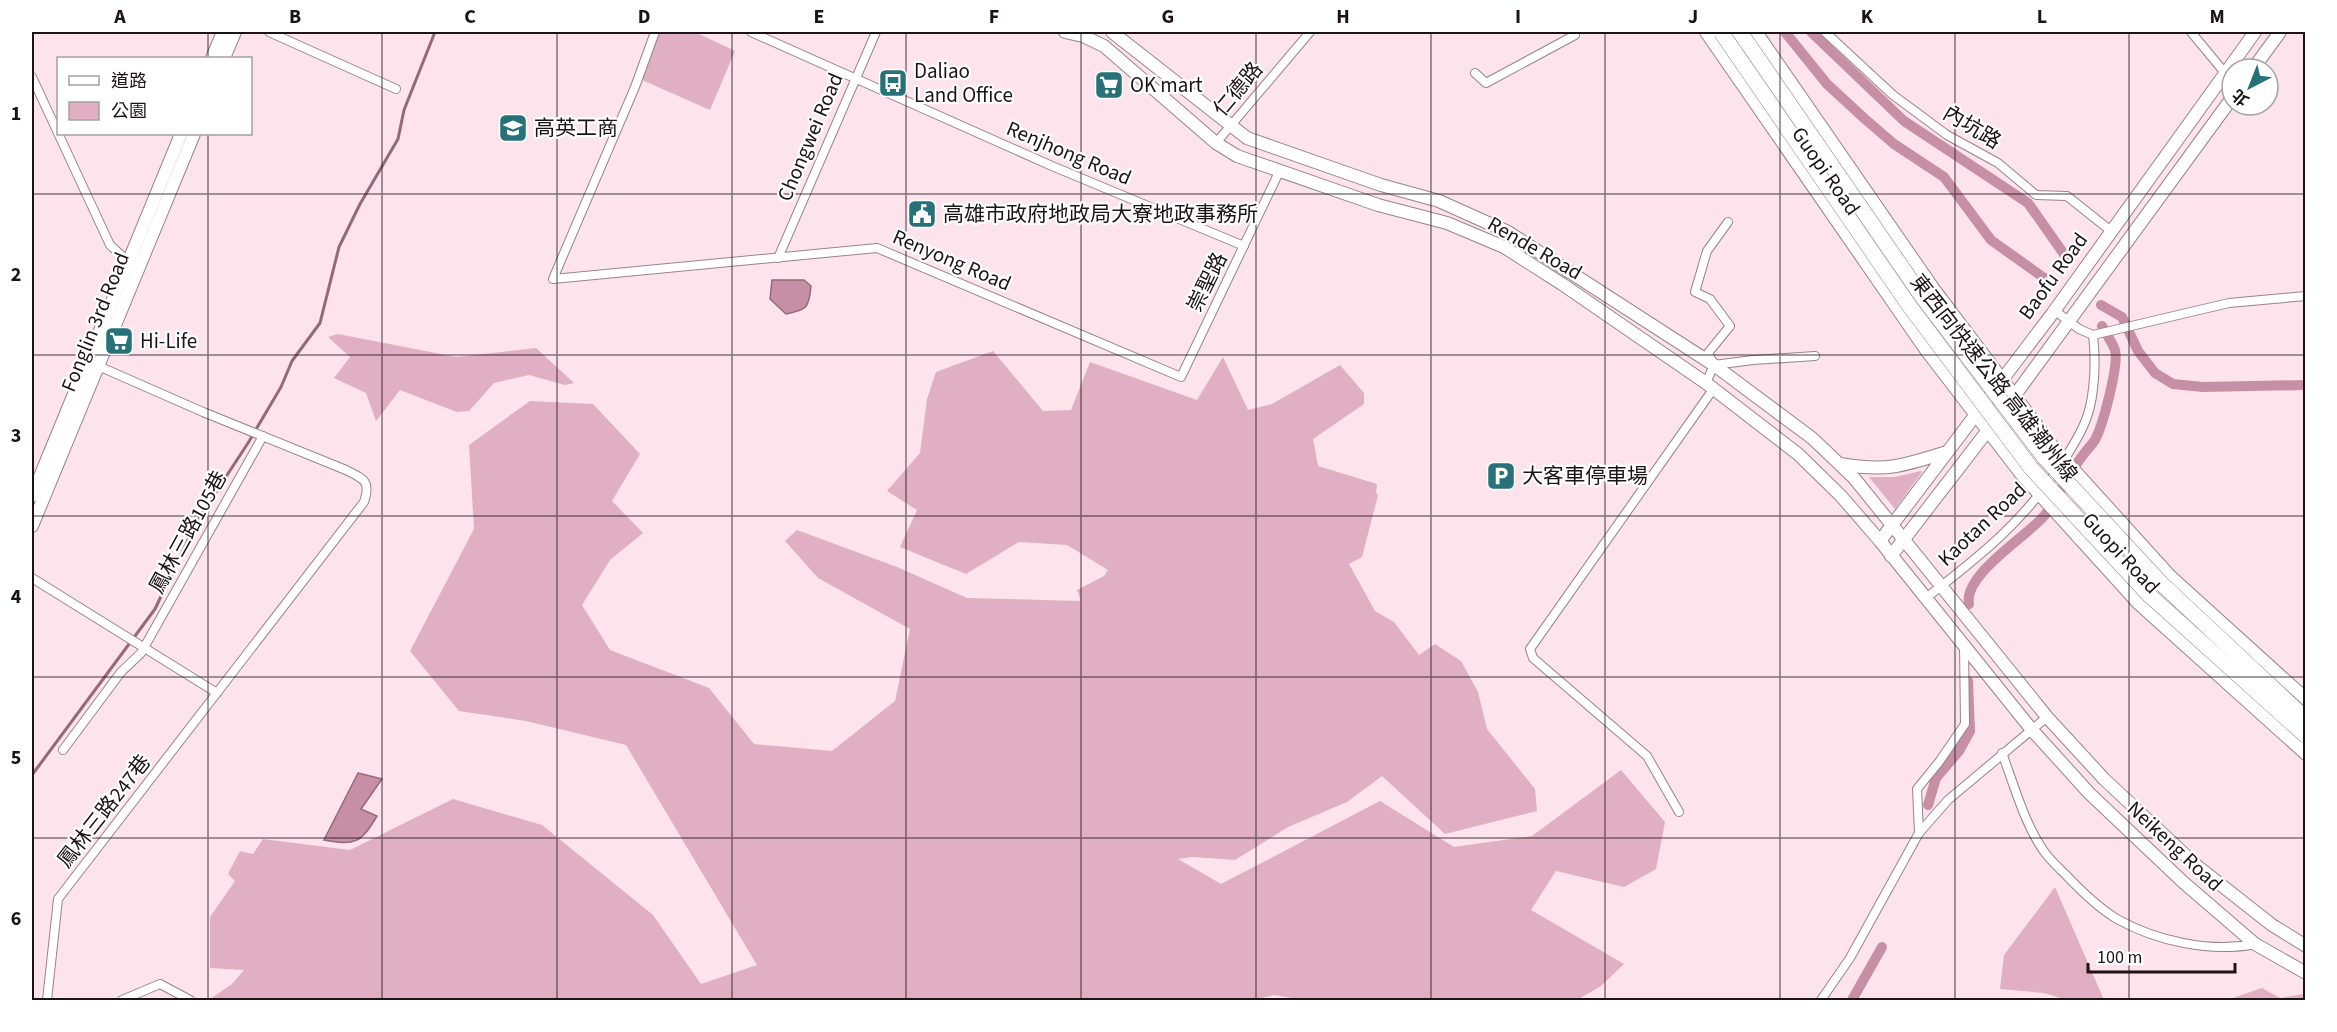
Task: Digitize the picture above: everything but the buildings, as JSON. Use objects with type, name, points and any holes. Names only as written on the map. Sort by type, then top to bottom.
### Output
[{"type":"highway","name":"東西向快速公路 高雄潮州線","points":[[1721,32],[1908,303],[2031,468],[2148,594],[2306,736]]},
{"type":"highway","name":"東西向快速公路 高雄潮州線","points":[[1740,32],[1921,295],[2044,457],[2161,583],[2306,719]]},
{"type":"street","points":[[212,57],[223,32]]},
{"type":"street","points":[[224,57],[235,32]]},
{"type":"street","points":[[269,32],[396,89]]},
{"type":"street","name":"Renyong Road","points":[[655,32],[553,279],[878,248],[1181,376]]},
{"type":"street","name":"Renjhong Road","points":[[751,32],[1052,166],[1244,246]]},
{"type":"street","name":"Chongwei Road","points":[[778,258],[854,78],[876,32]]},
{"type":"street","name":"Rende Road","points":[[1065,32],[1083,36],[1104,46],[1216,143],[1237,156],[1378,205],[1447,223],[1504,247],[1710,386],[1798,454],[1840,496],[1880,542]]},
{"type":"street","name":"Rende Road","points":[[1112,32],[1247,138],[1382,185],[1438,201],[1508,232],[1714,365],[1812,438],[1839,464],[1893,524]]},
{"type":"street","name":"仁德路","points":[[1216,143],[1310,32]]},
{"type":"street","points":[[1475,73],[1486,83],[1575,35],[1573,32]]},
{"type":"street","name":"Guopi Road","points":[[1706,32],[1926,350],[1975,415],[2043,498],[2138,603],[2306,754]]},
{"type":"street","name":"Guopi Road","points":[[1756,32],[1933,288],[2066,461],[2170,576],[2306,699]]},
{"type":"street","name":"內坑路","points":[[1825,32],[1893,95],[1947,135],[1998,163],[2036,195],[2067,196],[2111,231]]},
{"type":"street","points":[[2191,32],[2220,67]]},
{"type":"street","name":"Baofu Road","points":[[2237,57],[2255,32]]},
{"type":"street","points":[[2262,57],[2280,32]]},
{"type":"street","points":[[32,77],[57,131]]},
{"type":"street","name":"Baofu Road","points":[[1880,542],[2054,310],[2220,80]]},
{"type":"street","name":"Baofu Road","points":[[1891,556],[1988,431],[2220,114]]},
{"type":"street","points":[[59,135],[110,245],[133,266]]},
{"type":"street","name":"Fonglin 3rd Road","points":[[133,266],[181,135]]},
{"type":"street","name":"Fonglin 3rd Road","points":[[32,526],[93,363],[133,266],[194,135]]},
{"type":"street","name":"崇聖路","points":[[1181,376],[1280,170]]},
{"type":"street","points":[[1680,812],[1647,756],[1533,658],[1530,649],[1710,386],[1714,365],[1708,353],[1730,326],[1710,299],[1695,292],[1707,251],[1728,222]]},
{"type":"street","points":[[2054,310],[2079,329],[2096,335],[2229,303],[2306,296]]},
{"type":"street","name":"Kaotan Road","points":[[1926,598],[2001,537],[2043,498],[2066,461],[2087,417],[2095,369],[2096,335]]},
{"type":"street","points":[[1714,365],[1815,356]]},
{"type":"street","points":[[93,363],[257,434]]},
{"type":"street","name":"Fonglin 3rd Road","points":[[32,496],[93,363]]},
{"type":"street","name":"鳳林三路247巷","points":[[47,1000],[58,899],[364,502],[367,484],[361,478],[257,434]]},
{"type":"street","name":"鳳林三路105巷","points":[[63,750],[121,672],[141,652],[142,645],[257,434]]},
{"type":"street","points":[[1839,464],[1879,469],[1901,466],[1947,452]]},
{"type":"street","name":"Neikeng Road","points":[[1893,524],[2047,717],[2104,779],[2197,866],[2272,925],[2306,946]]},
{"type":"street","name":"Neikeng Road","points":[[1880,542],[2032,730],[2089,793],[2183,882],[2255,944],[2306,973]]},
{"type":"street","points":[[32,578],[218,693]]},
{"type":"street","points":[[1919,833],[1917,789],[1965,724],[1964,645]]},
{"type":"street","points":[[1821,1000],[1850,958],[1919,833],[1948,800],[2047,717]]},
{"type":"street","points":[[2002,753],[2025,815],[2043,851],[2080,890],[2101,908],[2119,920],[2184,943],[2217,949],[2255,944]]},
{"type":"street","points":[[122,1000],[160,984],[190,1000]]},
{"type":"green space","points":[[658,32],[695,32],[735,51],[710,110],[640,79]]},
{"type":"green space","points":[[338,334],[456,357],[536,348],[574,383],[565,385],[529,375],[494,383],[469,411],[457,412],[400,390],[376,421],[366,393],[334,378],[350,357],[328,337]]},
{"type":"green space","points":[[993,351],[1043,411],[1071,410],[1090,362],[1197,400],[1223,357],[1248,410],[1272,404],[1340,365],[1364,393],[1364,404],[1313,439],[1318,466],[1377,484],[1376,493],[1378,495],[1362,557],[1349,564],[1375,611],[1394,622],[1419,655],[1435,644],[1461,661],[1478,692],[1487,729],[1535,789],[1537,811],[1445,834],[1382,776],[1347,802],[1288,827],[1235,860],[1193,857],[1178,859],[1221,884],[1380,801],[1454,847],[1532,836],[1621,770],[1665,822],[1656,869],[1624,887],[1556,871],[1531,910],[1624,964],[1601,986],[1577,1000],[1303,1000],[1274,995],[1254,1000],[209,1000],[232,984],[244,970],[210,968],[210,917],[235,881],[228,874],[240,851],[253,854],[263,839],[350,850],[453,799],[542,825],[653,915],[701,984],[757,965],[626,745],[526,721],[459,711],[410,651],[474,529],[469,445],[530,401],[593,404],[640,454],[612,501],[643,533],[610,560],[582,605],[610,650],[709,688],[754,744],[832,751],[895,701],[910,629],[818,578],[785,541],[797,530],[897,567],[967,598],[1081,601],[1077,590],[1104,576],[1108,570],[1067,545],[1019,542],[966,574],[900,547],[917,510],[887,491],[920,453],[927,399],[936,372]]},
{"type":"green space","points":[[1921,471],[1895,509],[1869,477],[1895,477]]},
{"type":"green space","points":[[2055,887],[2104,1000],[2067,1000],[2044,993],[2000,989],[2004,955]]},
{"type":"green space","points":[[2262,988],[2280,998],[2303,994],[2305,1000],[2227,1000]]},
{"type":"shaded area","points":[[772,280],[804,280],[811,286],[806,307],[786,314],[770,299]]},
{"type":"shaded area","points":[[358,773],[382,779],[361,809],[377,816],[366,832],[356,840],[343,843],[324,840]]},
{"type":"waterway","points":[[32,775],[155,609],[197,521],[248,443],[281,387],[292,361],[320,323],[339,247],[360,204],[398,139],[404,110],[435,32]]},
{"type":"waterway","points":[[1785,32],[1827,84],[1865,119],[1894,144],[1944,177],[1991,240],[2047,280]]},
{"type":"waterway","points":[[1811,32],[1904,121],[2028,203],[2066,257]]},
{"type":"waterway","points":[[2101,305],[2122,317],[2138,351],[2155,373],[2173,384],[2203,387],[2306,385]]},
{"type":"waterway","points":[[1969,604],[1970,593],[1985,569],[2044,516],[2069,475],[2095,440],[2110,395],[2116,358],[2114,347],[2102,326]]},
{"type":"waterway","points":[[1928,805],[1936,778],[1959,751],[1970,731],[1968,681]]},
{"type":"waterway","points":[[1852,1000],[1882,947]]},
{"type":"place","name":"Daliao Land Office","points":[[893,83]]},
{"type":"place","name":"OK mart","points":[[1109,85]]},
{"type":"place","name":"高英工商","points":[[513,128]]},
{"type":"place","name":"高雄市政府地政局大寮地政事務所","points":[[922,214]]},
{"type":"place","name":"Hi-Life","points":[[119,341]]},
{"type":"place","name":"大客車停車場","points":[[1501,476]]}]
